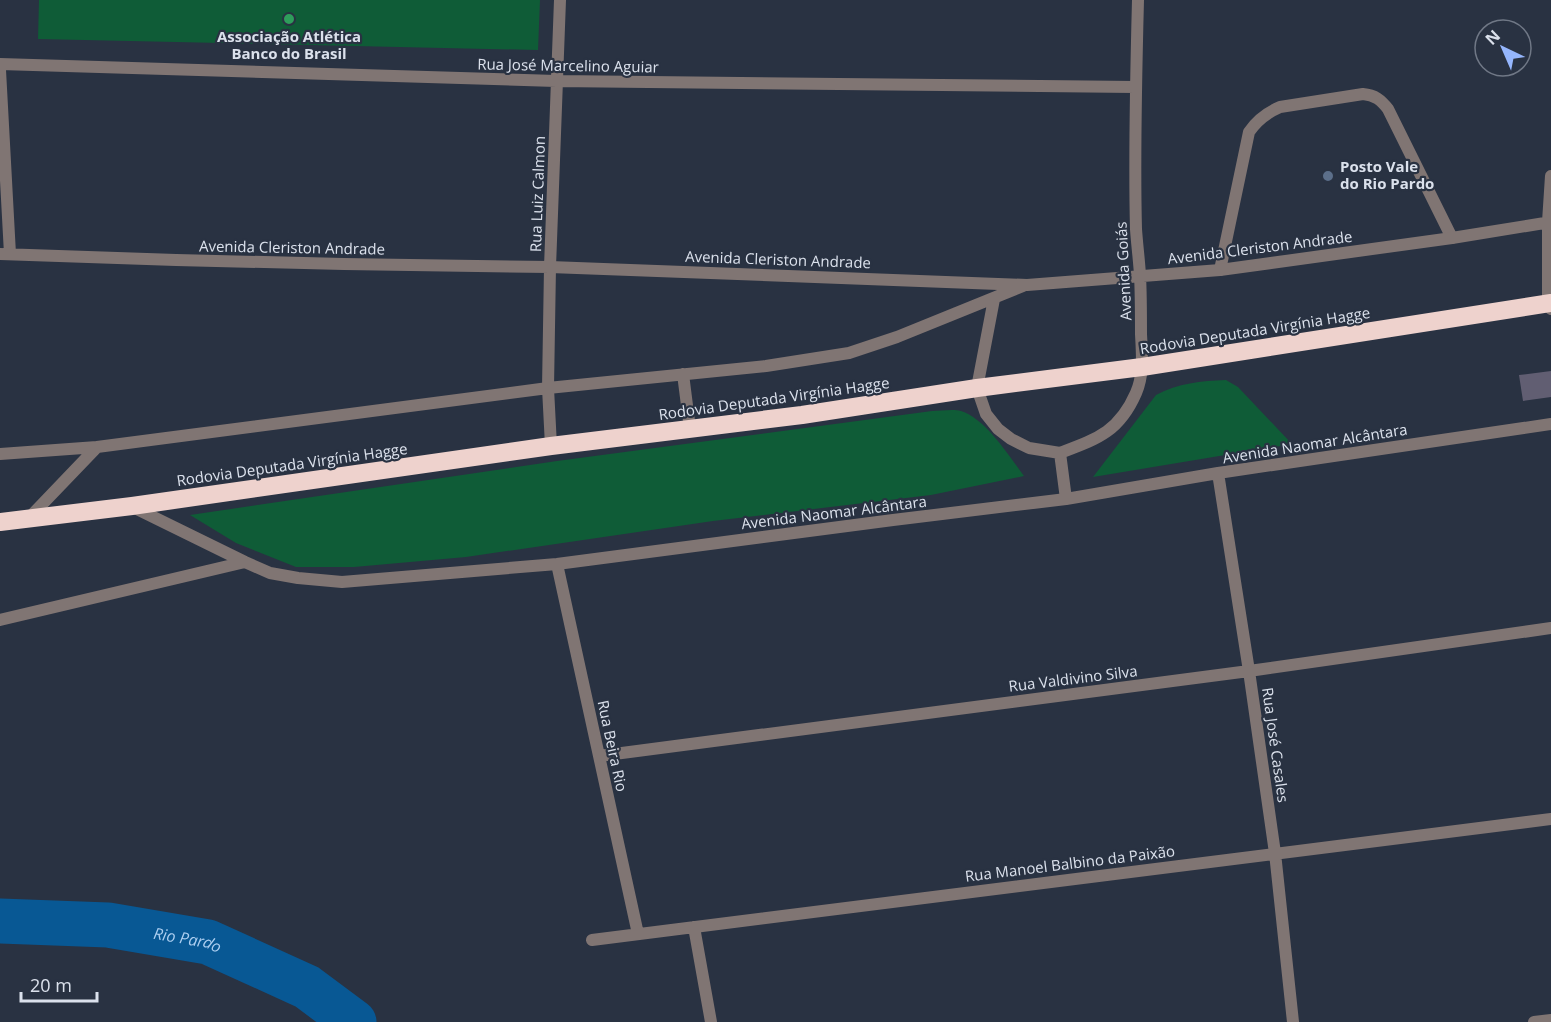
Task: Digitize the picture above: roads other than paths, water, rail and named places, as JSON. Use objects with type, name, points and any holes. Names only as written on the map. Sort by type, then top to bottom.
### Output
[{"type":"highway","name":"Rodovia Deputada Virgínia Hagge","points":[[0,522],[132,506],[550,446],[813,413],[977,388],[1142,367],[1550,305]]},
{"type":"street","name":"Rua Luiz Calmon","points":[[550,446],[548,388],[550,267],[560,0]]},
{"type":"street","name":"Avenida Goiás","points":[[1060,453],[1096,439],[1114,428],[1131,405],[1138,390],[1142,367],[1140,276],[1136,231],[1135,87],[1138,0]]},
{"type":"street","name":"Rua José Marcelino Aguiar","points":[[0,64],[556,81],[1135,87]]},
{"type":"street","points":[[0,70],[5,254]]},
{"type":"street","points":[[1220,270],[1248,132],[1256,121],[1280,107],[1363,94],[1370,94],[1377,98],[1388,109],[1452,238]]},
{"type":"street","points":[[1550,305],[1551,177]]},
{"type":"street","name":"Avenida Cleriston Andrade","points":[[5,254],[344,264],[550,267],[1027,285],[1220,270],[1550,222]]},
{"type":"street","points":[[0,454],[96,447],[548,388],[766,366],[849,353],[897,337],[1027,285]]},
{"type":"street","points":[[994,299],[977,388],[986,414],[998,429],[1011,439],[1029,448],[1060,453],[1066,499]]},
{"type":"street","points":[[683,374],[690,429]]},
{"type":"street","name":"Avenida Naomar Alcântara","points":[[132,506],[270,573],[342,582],[557,564],[1066,499],[1218,473],[1551,424]]},
{"type":"street","points":[[27,520],[96,447]]},
{"type":"street","name":"Rua José Casales","points":[[1218,473],[1275,854],[1293,1022]]},
{"type":"street","points":[[0,620],[245,562]]},
{"type":"street","name":"Rua Beira Rio","points":[[557,564],[638,934]]},
{"type":"street","name":"Rua Valdivino Silva","points":[[599,756],[1249,671],[1551,628]]},
{"type":"street","name":"Rua Manoel Balbino da Paixão","points":[[592,940],[1551,819]]},
{"type":"street","points":[[694,927],[711,1022]]},
{"type":"street","points":[[1534,1022],[1551,1020]]},
{"type":"waterway","name":"Rio Pardo","points":[[0,921],[108,925],[208,942],[307,987],[354,1022]]},
{"type":"place","name":"Associação Atlética Banco do Brasil","points":[[289,19]]},
{"type":"place","name":"Posto Vale do Rio Pardo","points":[[1328,176]]}]
